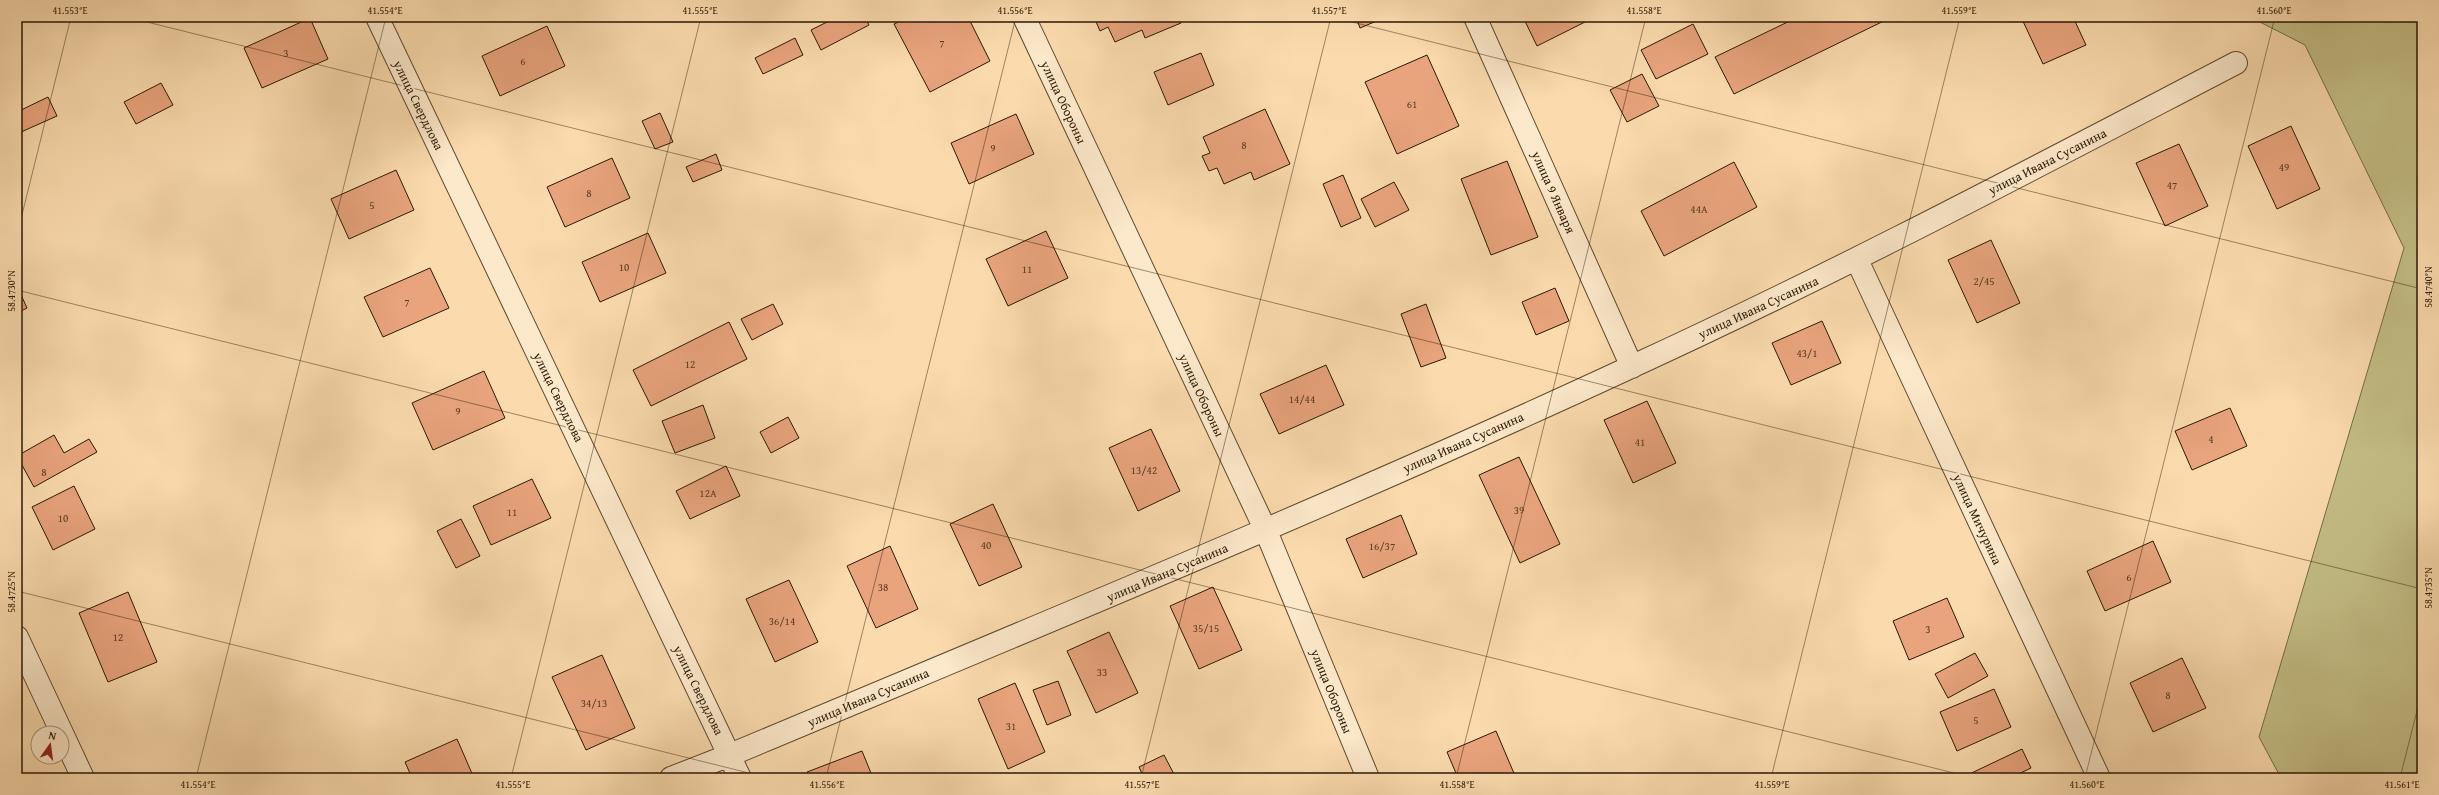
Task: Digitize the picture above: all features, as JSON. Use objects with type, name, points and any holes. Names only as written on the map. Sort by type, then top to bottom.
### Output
[{"type":"street","name":"улица Свердлова","points":[[377,17],[740,778]]},
{"type":"street","name":"улица Обороны","points":[[1024,17],[1266,530],[1368,778]]},
{"type":"street","name":"улица 9 Января","points":[[1475,17],[1632,367]]},
{"type":"street","name":"улица Ивана Сусанина","points":[[671,778],[730,755],[1266,530],[1632,367],[1857,260],[2236,63]]},
{"type":"street","name":"улица Мичурина","points":[[1857,260],[2099,778]]},
{"type":"street","points":[[17,637],[58,725]]},
{"type":"street","points":[[70,750],[83,778]]},
{"type":"shaded area","points":[[2250,17],[2422,17],[2422,778],[2281,778],[2259,737],[2404,248],[2305,45]]},
{"type":"building","points":[[837,17],[865,17],[869,25],[821,50],[811,30]]},
{"type":"building","points":[[909,17],[968,17],[990,61],[930,92],[894,24]]},
{"type":"building","points":[[1094,17],[1179,17],[1181,23],[1145,38],[1142,30],[1115,42],[1108,27],[1100,31]]},
{"type":"building","points":[[1356,17],[1386,17],[1360,28]]},
{"type":"building","points":[[1523,17],[1588,17],[1589,20],[1537,46]]},
{"type":"building","points":[[1798,17],[1892,17],[1734,94],[1715,57]]},
{"type":"building","points":[[2021,17],[2073,17],[2086,45],[2043,64]]},
{"type":"building","points":[[310,18],[328,59],[262,88],[244,48]]},
{"type":"building","points":[[1693,24],[1708,54],[1656,79],[1641,50]]},
{"type":"building","points":[[547,26],[565,66],[500,96],[482,56]]},
{"type":"building","points":[[795,38],[803,55],[763,74],[755,58]]},
{"type":"building","points":[[1201,53],[1214,85],[1168,105],[1154,72]]},
{"type":"building","points":[[1427,55],[1459,126],[1397,154],[1365,82]]},
{"type":"building","points":[[1642,74],[1659,106],[1627,122],[1610,90]]},
{"type":"building","points":[[161,83],[173,105],[136,124],[124,102]]},
{"type":"building","points":[[48,97],[57,116],[21,132],[17,123],[17,112]]},
{"type":"building","points":[[1265,109],[1290,164],[1254,180],[1251,172],[1224,184],[1217,168],[1209,171],[1202,156],[1210,153],[1203,137]]},
{"type":"building","points":[[660,113],[673,142],[655,149],[642,121]]},
{"type":"building","points":[[1016,114],[1034,154],[969,184],[951,143]]},
{"type":"building","points":[[2291,126],[2320,189],[2277,209],[2248,146]]},
{"type":"building","points":[[2179,144],[2208,206],[2165,226],[2136,163]]},
{"type":"building","points":[[716,154],[722,170],[693,182],[686,167]]},
{"type":"building","points":[[612,158],[630,198],[565,227],[547,187]]},
{"type":"building","points":[[1507,161],[1538,237],[1491,255],[1461,179]]},
{"type":"building","points":[[1734,162],[1757,207],[1664,256],[1641,211]]},
{"type":"building","points":[[396,170],[414,210],[349,239],[331,199]]},
{"type":"building","points":[[1343,175],[1361,218],[1341,227],[1323,184]]},
{"type":"building","points":[[1394,182],[1409,210],[1375,227],[1361,199]]},
{"type":"building","points":[[1046,231],[1068,278],[1008,306],[986,259]]},
{"type":"building","points":[[648,233],[666,273],[600,302],[582,262]]},
{"type":"building","points":[[1991,240],[2020,303],[1977,323],[1948,260]]},
{"type":"building","points":[[430,268],[449,308],[383,337],[364,297]]},
{"type":"building","points":[[17,286],[27,308],[17,313]]},
{"type":"building","points":[[1555,288],[1569,321],[1536,335],[1522,302]]},
{"type":"building","points":[[773,304],[783,324],[752,340],[741,319]]},
{"type":"building","points":[[1426,304],[1446,358],[1421,367],[1401,314]]},
{"type":"building","points":[[1822,321],[1841,363],[1791,385],[1772,343]]},
{"type":"building","points":[[729,322],[747,359],[651,406],[633,370]]},
{"type":"building","points":[[1326,365],[1344,405],[1279,434],[1260,394]]},
{"type":"building","points":[[484,371],[505,418],[433,450],[412,403]]},
{"type":"building","points":[[1647,401],[1676,463],[1633,483],[1604,420]]},
{"type":"building","points":[[703,405],[715,438],[675,453],[662,421]]},
{"type":"building","points":[[2230,408],[2247,446],[2192,470],[2175,431]]},
{"type":"building","points":[[788,417],[799,438],[771,453],[760,432]]},
{"type":"building","points":[[1151,429],[1180,491],[1138,511],[1109,448]]},
{"type":"building","points":[[54,435],[64,453],[89,439],[97,452],[34,487],[17,456]]},
{"type":"building","points":[[1519,457],[1560,544],[1520,563],[1479,475]]},
{"type":"building","points":[[726,466],[740,496],[690,519],[676,491]]},
{"type":"building","points":[[532,479],[551,518],[491,545],[473,506]]},
{"type":"building","points":[[74,486],[95,529],[53,550],[32,507]]},
{"type":"building","points":[[993,504],[1022,567],[979,586],[950,524]]},
{"type":"building","points":[[1401,515],[1417,554],[1363,578],[1346,539]]},
{"type":"building","points":[[461,519],[480,556],[456,568],[437,531]]},
{"type":"building","points":[[2153,541],[2171,582],[2105,611],[2087,571]]},
{"type":"building","points":[[890,546],[918,609],[876,628],[847,566]]},
{"type":"building","points":[[789,580],[818,642],[775,662],[746,599]]},
{"type":"building","points":[[1213,587],[1242,650],[1199,669],[1170,606]]},
{"type":"building","points":[[128,592],[157,662],[108,682],[79,613]]},
{"type":"building","points":[[1947,598],[1964,637],[1909,660],[1893,621]]},
{"type":"building","points":[[1109,632],[1138,693],[1096,713],[1067,651]]},
{"type":"building","points":[[1975,653],[1988,676],[1948,698],[1935,674]]},
{"type":"building","points":[[602,655],[635,728],[586,750],[552,677]]},
{"type":"building","points":[[2182,658],[2206,708],[2153,732],[2130,683]]},
{"type":"building","points":[[1058,681],[1071,715],[1047,725],[1033,690]]},
{"type":"building","points":[[1015,683],[1045,752],[1008,769],[978,699]]},
{"type":"building","points":[[1994,689],[2011,727],[1957,751],[1940,712]]},
{"type":"building","points":[[1496,731],[1516,778],[1458,778],[1447,752]]},
{"type":"building","points":[[457,739],[474,778],[412,778],[405,762]]},
{"type":"building","points":[[2022,749],[2031,768],[2010,778],[1961,778]]},
{"type":"building","points":[[862,751],[873,778],[809,778],[807,772]]},
{"type":"building","points":[[1164,755],[1176,778],[1144,778],[1139,767]]}]
